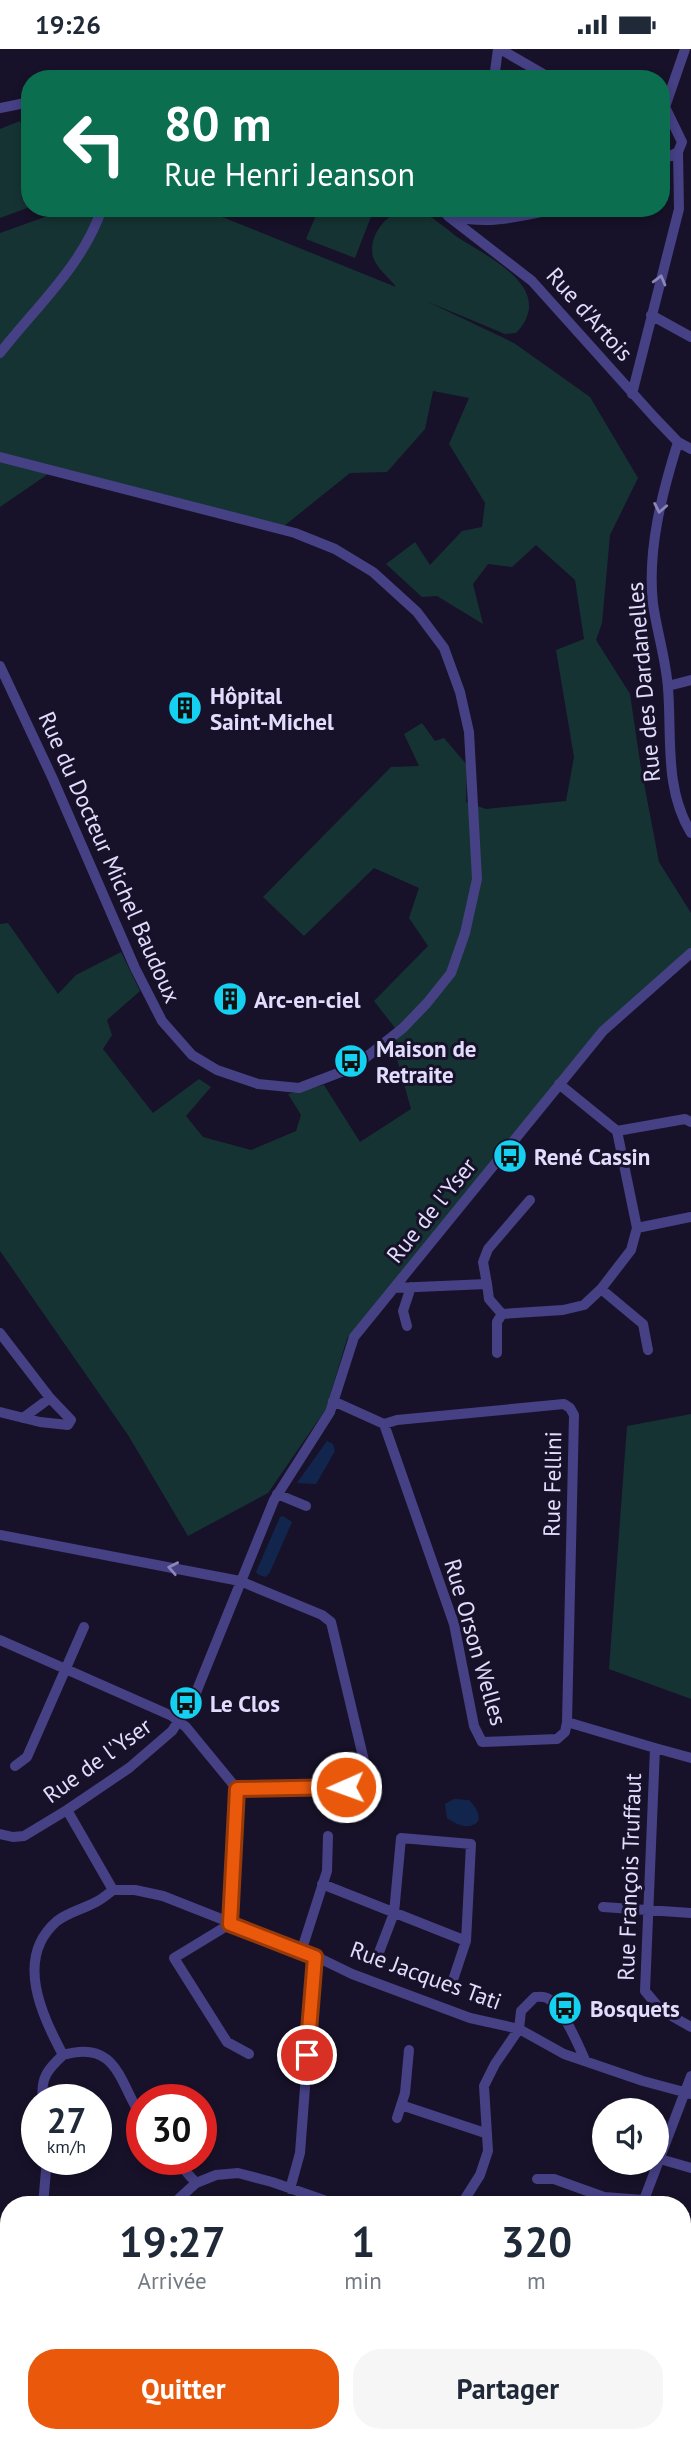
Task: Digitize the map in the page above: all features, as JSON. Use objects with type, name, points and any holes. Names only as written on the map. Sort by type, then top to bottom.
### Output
[{"type":"street","points":[[496,70],[499,49],[536,70]]},
{"type":"street","points":[[670,89],[685,49]]},
{"type":"street","points":[[0,108],[21,104]]},
{"type":"street","points":[[632,394],[679,209],[684,145],[670,120]]},
{"type":"street","points":[[0,353],[64,275],[93,233],[99,217]]},
{"type":"street","name":"Rue d'Artois","points":[[449,217],[533,281],[632,394],[678,442],[691,449]]},
{"type":"street","points":[[453,217],[471,221],[512,217]]},
{"type":"street","points":[[477,238],[477,227],[483,220]]},
{"type":"street","points":[[651,315],[691,337]]},
{"type":"street","name":"Rue des Dardanelles","points":[[678,442],[660,507],[654,551],[653,601],[668,686],[672,782],[684,822],[691,833]]},
{"type":"street","name":"Rue du Docteur Michel Baudoux","points":[[0,457],[295,533],[335,549],[373,572],[416,613],[444,648],[460,692],[469,731],[477,879],[465,933],[451,973],[403,1028],[354,1067],[299,1088],[258,1084],[217,1070],[192,1055],[162,1021],[135,968],[0,666]]},
{"type":"street","points":[[668,686],[691,680]]},
{"type":"street","name":"Rue de l'Yser","points":[[0,1834],[24,1836],[95,1793],[142,1758],[164,1739],[179,1721],[195,1695],[277,1494],[321,1426],[333,1401],[355,1337],[603,1031],[691,953]]},
{"type":"street","points":[[497,1353],[496,1322],[502,1314],[564,1310],[584,1305],[601,1289],[631,1249],[637,1228],[617,1131],[559,1084]]},
{"type":"street","points":[[617,1131],[685,1119],[691,1122]]},
{"type":"street","points":[[502,1314],[489,1299],[483,1262],[488,1249],[530,1200]]},
{"type":"street","points":[[637,1228],[691,1217]]},
{"type":"street","points":[[394,1288],[487,1284]]},
{"type":"street","points":[[407,1326],[403,1311],[411,1287]]},
{"type":"street","points":[[601,1289],[643,1324],[648,1350]]},
{"type":"street","points":[[0,1333],[50,1398],[71,1420],[68,1426],[0,1412]]},
{"type":"street","points":[[23,1418],[50,1398]]},
{"type":"street","points":[[333,1401],[384,1424]]},
{"type":"street","name":"Rue Fellini","points":[[384,1424],[397,1420],[564,1404],[570,1408],[574,1415],[567,1722]]},
{"type":"street","name":"Rue Orson Welles","points":[[384,1424],[454,1624],[474,1727],[482,1742],[557,1739],[565,1732],[567,1722]]},
{"type":"street","points":[[277,1494],[306,1506]]},
{"type":"street","points":[[0,1535],[240,1581],[322,1615],[331,1622],[370,1786],[237,1789]]},
{"type":"street","points":[[15,1766],[27,1757],[84,1627]]},
{"type":"street","points":[[0,1640],[66,1667],[179,1721],[237,1789],[230,1924],[174,1958],[227,2042],[249,2055]]},
{"type":"street","name":"Rue François Truffaut","points":[[567,1722],[691,1758]]},
{"type":"street","name":"Rue François Truffaut","points":[[655,1748],[645,1991],[661,2010],[691,2027]]},
{"type":"street","points":[[63,2055],[37,1996],[34,1980],[36,1955],[47,1932],[58,1921],[96,1902],[113,1889],[67,1810]]},
{"type":"street","points":[[301,1952],[327,1871],[328,1836]]},
{"type":"street","points":[[378,1955],[394,1913],[401,1838],[471,1844],[466,1941],[452,1983]]},
{"type":"street","points":[[321,1884],[466,1941]]},
{"type":"street","name":"Rue Jacques Tati","points":[[113,1889],[163,1896],[352,1974],[470,2018],[519,2029],[564,2054],[643,2081],[688,2092]]},
{"type":"street","points":[[603,1907],[691,1913]]},
{"type":"street","points":[[290,2189],[300,2153],[315,1957]]},
{"type":"street","points":[[467,2196],[480,2175],[488,2151],[484,2086],[495,2064],[519,2029],[521,2011],[535,1997],[547,1998],[554,2003],[584,2060]]},
{"type":"street","points":[[42,2084],[47,2071],[63,2055],[93,2050],[105,2057],[117,2070],[126,2087]]},
{"type":"street","points":[[397,2118],[405,2093],[409,2050]]},
{"type":"street","points":[[669,2137],[688,2092],[691,2075]]},
{"type":"street","points":[[401,2105],[485,2133]]},
{"type":"street","points":[[669,2162],[691,2168]]},
{"type":"street","points":[[182,2196],[196,2183],[216,2175],[238,2173],[311,2196]]},
{"type":"street","points":[[44,2196],[46,2175]]},
{"type":"street","points":[[189,2175],[196,2183]]},
{"type":"street","points":[[645,2196],[653,2175]]},
{"type":"street","points":[[537,2179],[554,2179],[601,2196]]},
{"type":"green space","points":[[20,121],[21,124],[21,210],[0,218],[0,129]]},
{"type":"green space","points":[[45,217],[222,217],[396,287],[373,257],[372,248],[378,230],[390,217],[430,217],[514,276],[524,289],[529,302],[527,317],[516,333],[505,334],[426,301],[514,343],[590,397],[638,478],[610,535],[602,623],[596,640],[630,694],[659,862],[691,913],[691,949],[598,1032],[476,1186],[347,1339],[326,1409],[268,1493],[188,1536],[128,1435],[0,1251],[0,924],[8,923],[58,994],[76,975],[121,952],[140,991],[107,1020],[112,1035],[103,1049],[153,1113],[199,1079],[211,1087],[186,1116],[203,1137],[251,1150],[296,1131],[301,1115],[288,1094],[324,1085],[360,1142],[411,1109],[394,1048],[399,1033],[374,1001],[428,946],[409,918],[419,888],[374,868],[304,936],[263,897],[391,767],[419,766],[404,734],[422,723],[435,741],[444,738],[467,765],[466,802],[486,809],[566,801],[574,757],[556,650],[584,639],[575,580],[536,545],[512,567],[488,564],[473,584],[483,624],[437,596],[422,597],[386,564],[415,542],[430,565],[462,531],[482,527],[485,503],[449,444],[469,398],[433,391],[425,429],[387,472],[350,473],[284,526],[51,472],[0,507],[0,233]]},
{"type":"green space","points":[[315,217],[371,217],[355,258],[306,239]]},
{"type":"green space","points":[[691,1414],[691,1699],[609,1669],[627,1426]]},
{"type":"water","points":[[327,1441],[333,1444],[335,1451],[316,1484],[297,1483]]},
{"type":"water","points":[[280,1517],[292,1522],[270,1572],[266,1577],[259,1575],[256,1572]]},
{"type":"water","points":[[454,1799],[469,1800],[477,1811],[478,1822],[466,1826],[447,1818],[445,1804]]},
{"type":"place","name":"Hôpital Saint-Michel","points":[[185,708]]},
{"type":"place","name":"Arc-en-ciel","points":[[230,999]]},
{"type":"place","name":"Maison de Retraite","points":[[351,1061]]},
{"type":"place","name":"René Cassin","points":[[510,1156]]},
{"type":"place","name":"Le Clos","points":[[186,1703]]},
{"type":"place","name":"Bosquets","points":[[565,2008]]},
{"type":"route","points":[[307,2055],[315,1957],[230,1924],[237,1789],[346,1787]]}]
